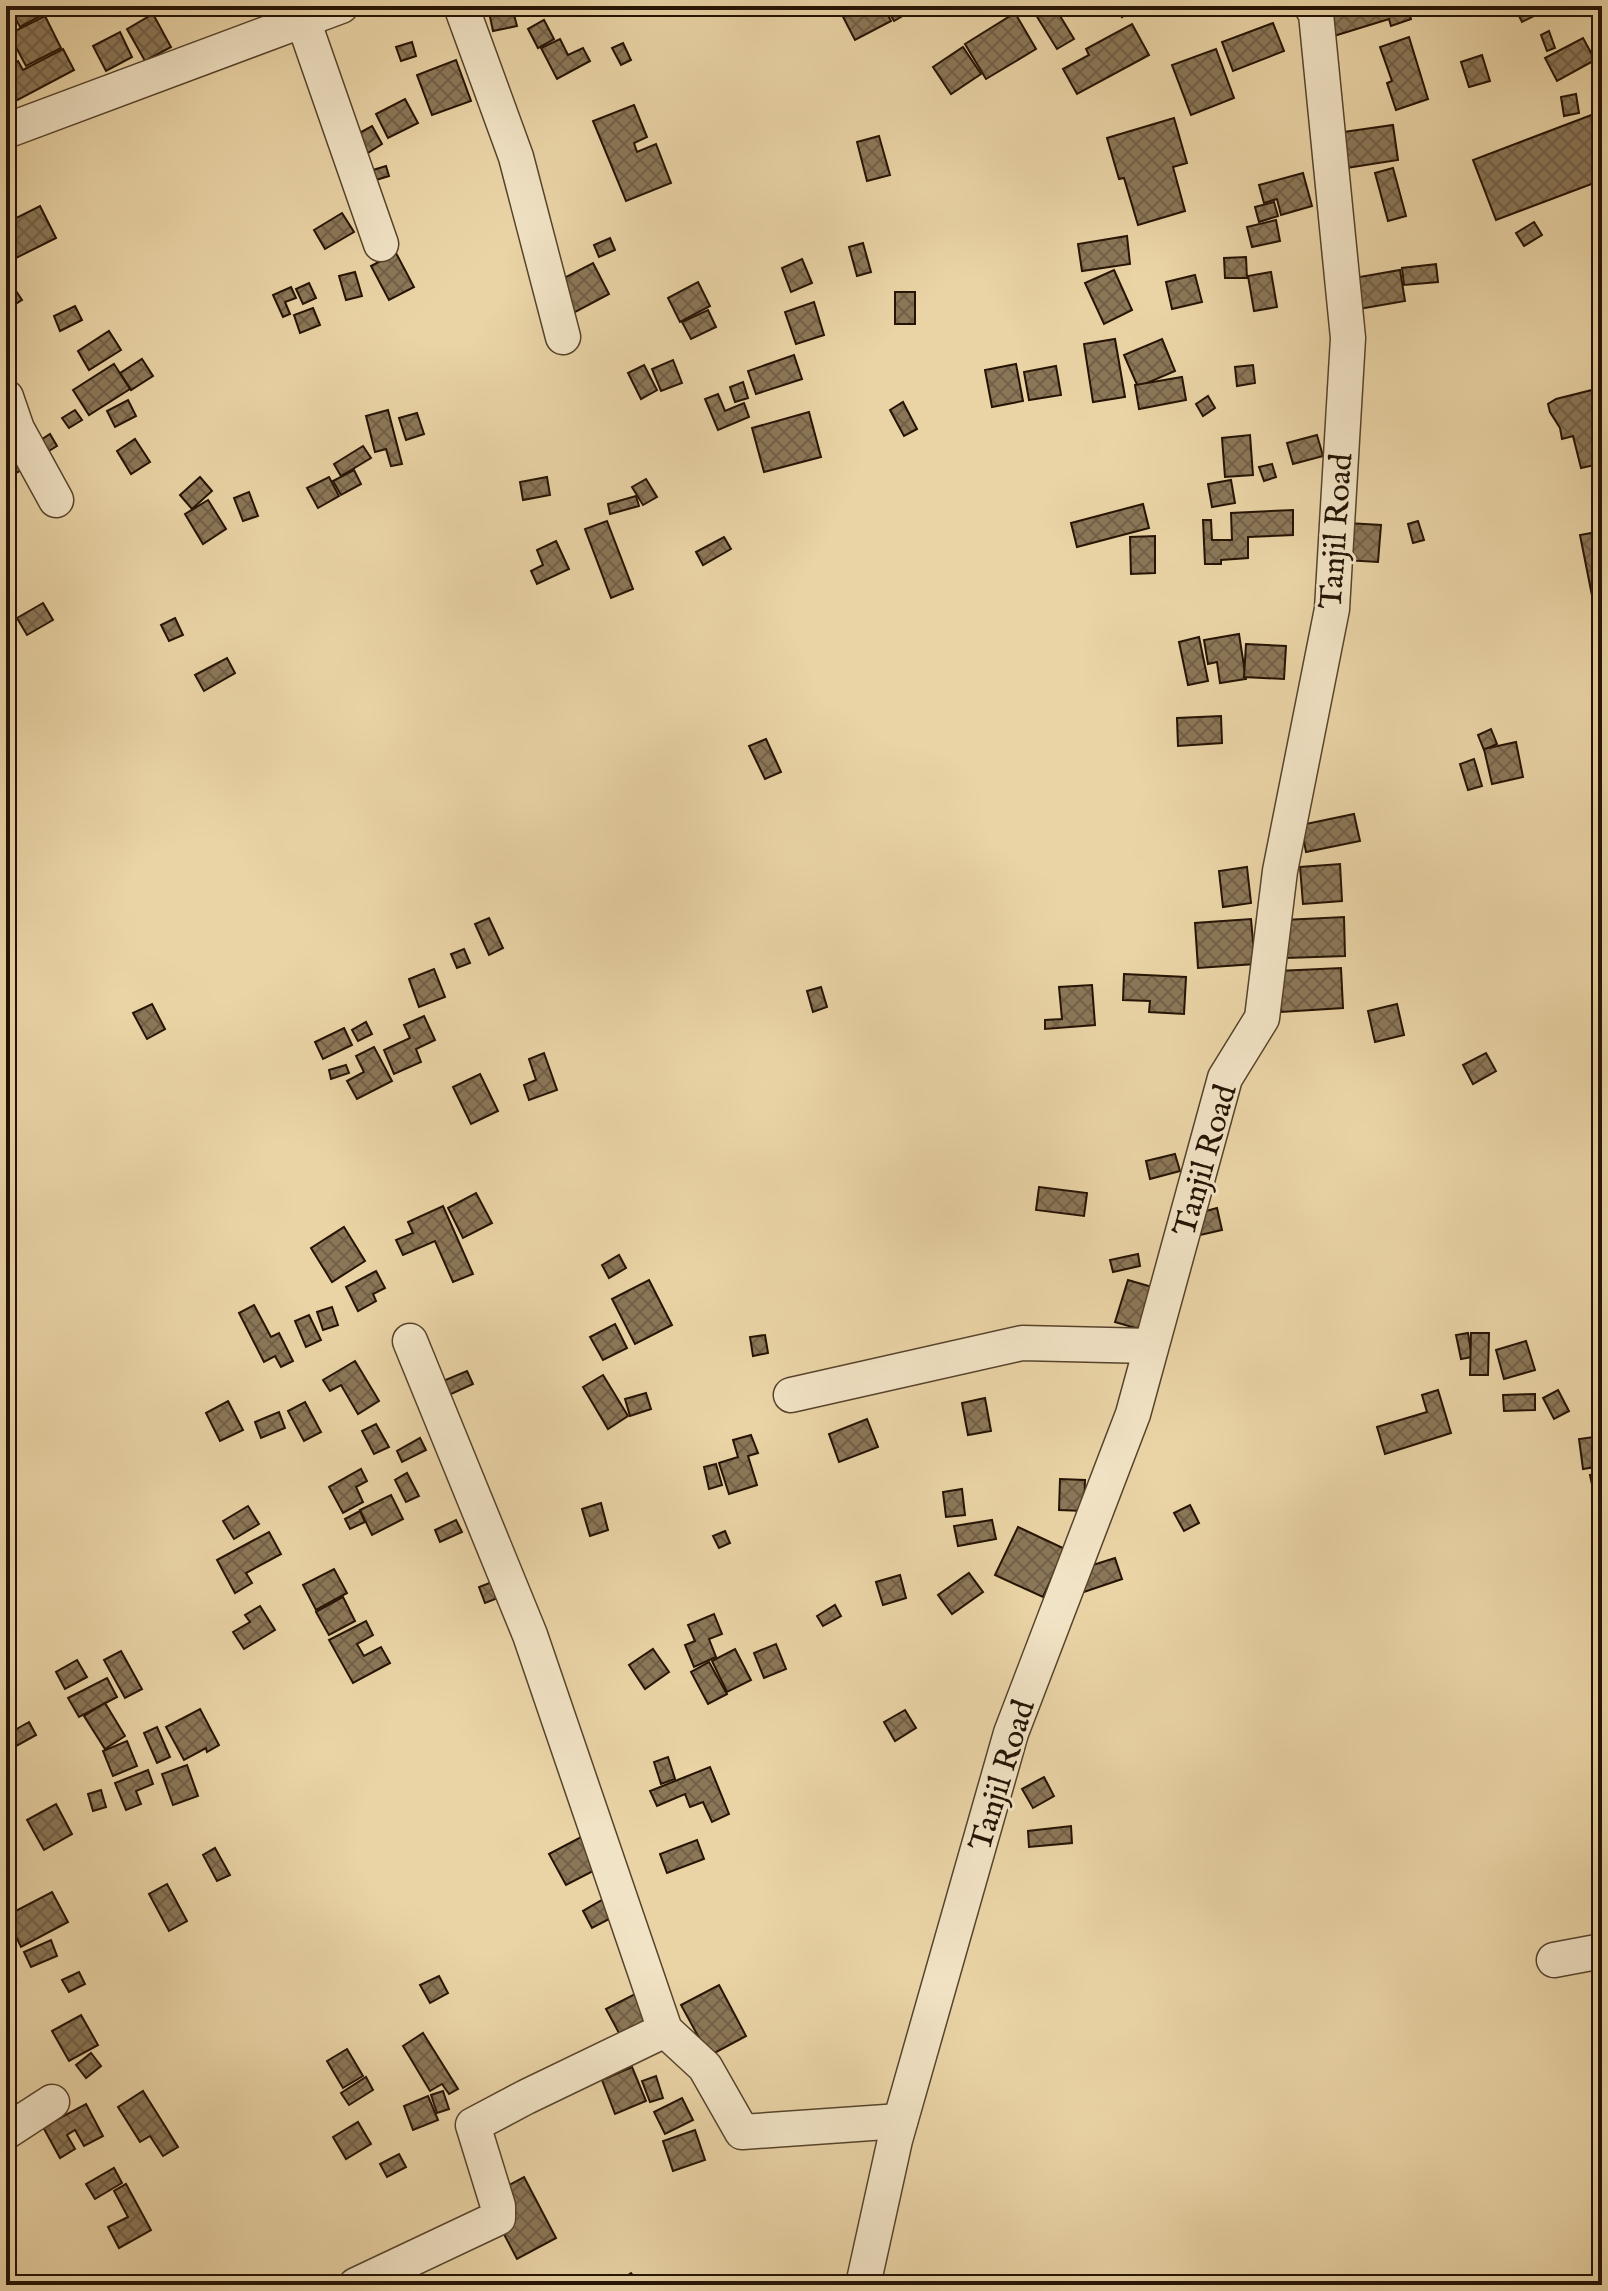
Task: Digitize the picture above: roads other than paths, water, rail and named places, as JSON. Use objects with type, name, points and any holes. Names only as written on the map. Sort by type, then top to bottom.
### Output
[{"type":"street","points":[[6,131],[341,6]]},
{"type":"street","points":[[461,6],[516,157],[563,337]]},
{"type":"street","name":"Tanjil Road","points":[[863,2285],[900,2121],[1011,1733],[1133,1414],[1225,1078],[1262,1018],[1280,871],[1332,609],[1348,338],[1316,14],[1311,6]]},
{"type":"street","points":[[303,20],[381,244]]},
{"type":"street","points":[[6,397],[17,429],[56,500]]},
{"type":"street","points":[[410,1341],[530,1635],[665,2030],[705,2067],[742,2132],[900,2121]]},
{"type":"street","points":[[791,1395],[1022,1343],[1151,1346]]},
{"type":"street","points":[[1554,1960],[1602,1951]]},
{"type":"street","points":[[356,2285],[498,2218],[498,2206],[473,2125],[665,2030]]},
{"type":"street","points":[[6,2132],[52,2102]]}]
